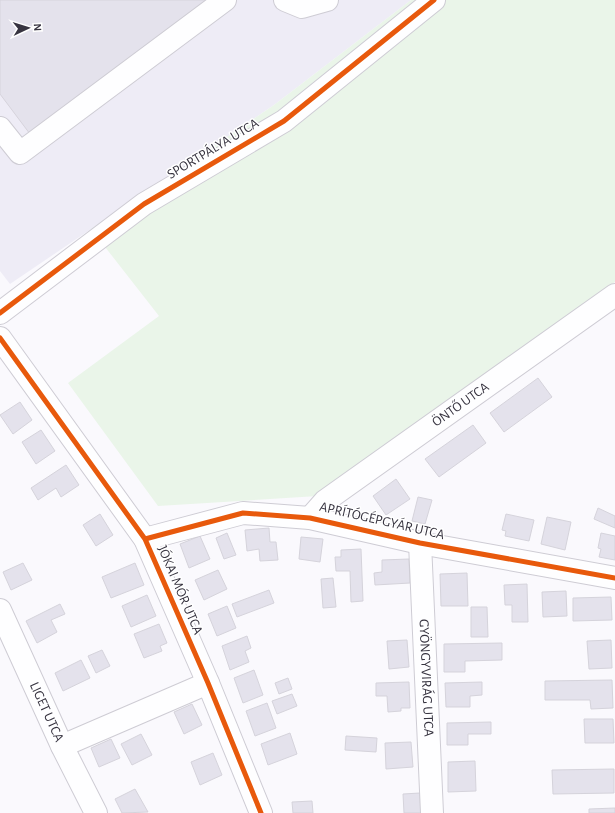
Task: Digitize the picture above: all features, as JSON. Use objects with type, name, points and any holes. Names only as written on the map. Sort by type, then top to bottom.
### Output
[{"type":"street","points":[[0,128],[20,153],[225,0]]},
{"type":"street","points":[[286,0],[302,7],[327,0]]},
{"type":"street","name":"SPORTPÁLYA UTCA","points":[[0,313],[144,204],[284,121],[434,0]]},
{"type":"street","name":"ÖNTŐ UTCA","points":[[310,518],[325,501],[615,295]]},
{"type":"street","name":"JÓKAI MÓR UTCA","points":[[0,338],[145,538],[208,683],[261,813]]},
{"type":"street","name":"APRÍTÓGÉPGYÁR UTCA","points":[[145,538],[243,513],[310,518],[420,543],[615,578]]},
{"type":"street","name":"GYÖNGYVIRÁG UTCA","points":[[420,543],[432,813]]},
{"type":"street","name":"LIGET UTCA","points":[[0,610],[62,746],[96,813]]},
{"type":"street","points":[[62,746],[208,683]]},
{"type":"shaded area","points":[[0,0],[411,0],[274,105],[10,284],[0,271]]},
{"type":"shaded area","points":[[411,0],[615,0],[615,282],[318,496],[158,506],[68,383],[159,316],[91,229],[274,105]]},
{"type":"building","points":[[0,0],[207,0],[30,134],[0,94]]},
{"type":"building","points":[[538,378],[552,397],[504,432],[490,413]]},
{"type":"building","points":[[20,402],[32,420],[13,434],[0,415]]},
{"type":"building","points":[[473,425],[486,443],[439,477],[425,459]]},
{"type":"building","points":[[41,430],[55,451],[36,464],[22,442]]},
{"type":"building","points":[[66,465],[79,485],[61,497],[56,488],[38,500],[31,488]]},
{"type":"building","points":[[396,479],[410,499],[386,515],[373,496]]},
{"type":"building","points":[[418,497],[432,500],[425,524],[412,521]]},
{"type":"building","points":[[598,508],[615,516],[615,528],[594,519]]},
{"type":"building","points":[[100,514],[113,535],[96,546],[83,525]]},
{"type":"building","points":[[506,514],[534,520],[529,541],[505,536],[506,531],[502,530]]},
{"type":"building","points":[[547,517],[571,522],[565,550],[541,544]]},
{"type":"building","points":[[269,528],[270,542],[276,542],[278,560],[260,561],[259,549],[247,551],[245,530]]},
{"type":"building","points":[[227,533],[236,555],[224,559],[216,538]]},
{"type":"building","points":[[601,533],[615,536],[615,560],[599,557],[601,549],[598,548]]},
{"type":"building","points":[[200,536],[210,559],[189,568],[180,544]]},
{"type":"building","points":[[301,537],[323,539],[320,562],[299,559]]},
{"type":"building","points":[[361,549],[363,601],[351,602],[350,571],[336,571],[335,557],[341,557],[341,550]]},
{"type":"building","points":[[409,559],[410,583],[375,585],[374,573],[382,572],[382,560]]},
{"type":"building","points":[[23,563],[32,580],[11,590],[3,572]]},
{"type":"building","points":[[135,563],[144,585],[111,598],[102,577]]},
{"type":"building","points":[[218,570],[227,589],[204,600],[195,580]]},
{"type":"building","points":[[467,573],[468,606],[441,606],[440,574]]},
{"type":"building","points":[[333,578],[336,607],[323,608],[321,579]]},
{"type":"building","points":[[527,584],[528,622],[512,622],[512,605],[505,605],[504,585]]},
{"type":"building","points":[[269,590],[274,603],[237,617],[232,604]]},
{"type":"building","points":[[566,591],[567,616],[543,617],[542,592]]},
{"type":"building","points":[[147,595],[156,616],[131,627],[122,606]]},
{"type":"building","points":[[611,597],[612,620],[573,621],[573,598]]},
{"type":"building","points":[[60,604],[65,614],[51,620],[57,632],[37,643],[26,621]]},
{"type":"building","points":[[227,606],[236,628],[217,636],[208,614]]},
{"type":"building","points":[[471,607],[487,607],[488,637],[471,637]]},
{"type":"building","points":[[159,624],[167,643],[160,646],[162,651],[144,658],[134,634]]},
{"type":"building","points":[[247,636],[251,648],[245,651],[249,662],[230,670],[222,646]]},
{"type":"building","points":[[407,640],[409,667],[389,669],[387,641]]},
{"type":"building","points":[[611,640],[612,668],[589,669],[587,641]]},
{"type":"building","points":[[502,643],[502,660],[465,661],[465,672],[444,672],[444,644]]},
{"type":"building","points":[[102,650],[110,666],[96,673],[88,656]]},
{"type":"building","points":[[81,660],[90,678],[63,691],[55,673]]},
{"type":"building","points":[[254,670],[263,695],[243,703],[234,678]]},
{"type":"building","points":[[288,678],[292,689],[279,694],[275,683]]},
{"type":"building","points":[[612,680],[613,708],[591,709],[590,700],[545,700],[545,681]]},
{"type":"building","points":[[409,682],[410,708],[401,708],[401,711],[388,712],[387,696],[376,696],[376,683]]},
{"type":"building","points":[[482,682],[482,695],[470,696],[470,707],[446,707],[445,683]]},
{"type":"building","points":[[292,694],[297,706],[277,714],[272,701]]},
{"type":"building","points":[[267,703],[276,728],[255,736],[246,711]]},
{"type":"building","points":[[192,704],[202,725],[184,734],[174,712]]},
{"type":"building","points":[[584,719],[613,719],[614,743],[585,743]]},
{"type":"building","points":[[491,722],[491,734],[468,734],[468,745],[447,745],[447,723]]},
{"type":"building","points":[[290,733],[297,754],[268,765],[261,744]]},
{"type":"building","points":[[141,734],[152,755],[132,765],[121,744]]},
{"type":"building","points":[[346,736],[377,738],[376,752],[345,750]]},
{"type":"building","points":[[111,739],[120,758],[99,767],[91,748]]},
{"type":"building","points":[[411,742],[413,767],[386,769],[385,743]]},
{"type":"building","points":[[213,753],[222,775],[200,785],[191,762]]},
{"type":"building","points":[[475,761],[476,791],[448,792],[448,762]]},
{"type":"building","points":[[614,769],[614,793],[553,794],[552,770]]},
{"type":"building","points":[[135,789],[148,812],[122,813],[115,799]]},
{"type":"building","points":[[420,793],[421,813],[404,813],[403,794]]},
{"type":"building","points":[[312,801],[313,813],[293,813],[292,802]]},
{"type":"building","points":[[615,808],[615,813],[589,813],[589,809]]},
{"type":"cycle path","points":[[0,313],[144,204],[284,121],[434,0]]},
{"type":"cycle path","points":[[0,338],[145,539],[208,683],[261,813]]},
{"type":"cycle path","points":[[145,539],[243,513],[310,518],[420,543],[615,578]]}]
